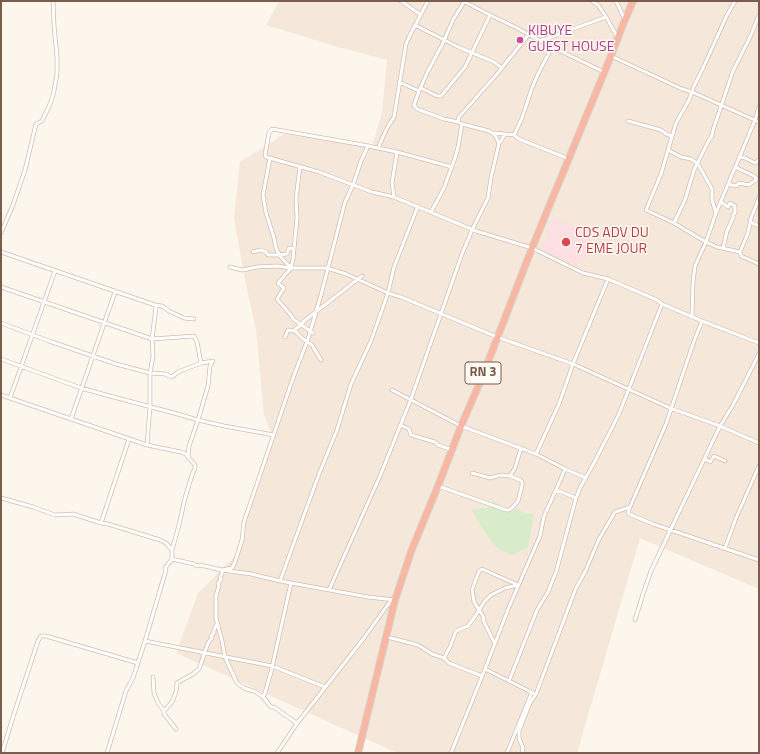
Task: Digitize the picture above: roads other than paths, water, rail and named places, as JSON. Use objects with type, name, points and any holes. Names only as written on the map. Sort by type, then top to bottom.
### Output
[{"type":"highway","name":"RN 3","points":[[358,753],[387,637],[394,600],[412,549],[481,380],[532,248],[633,1]]},
{"type":"street","points":[[1,234],[25,170],[36,124],[42,121],[51,102],[54,91],[57,74],[57,57],[53,1]]},
{"type":"street","points":[[401,1],[421,15]]},
{"type":"street","points":[[378,148],[394,117],[406,44],[428,1]]},
{"type":"street","points":[[569,159],[514,135],[492,133],[428,114],[415,108],[414,104],[428,71],[439,53],[463,1],[529,34],[552,48],[604,73]]},
{"type":"street","points":[[592,1],[598,5],[618,38]]},
{"type":"street","points":[[616,1],[625,20]]},
{"type":"street","points":[[735,1],[727,15],[689,100],[676,123],[661,174],[646,210],[674,223],[706,242],[740,252],[741,256],[759,264]]},
{"type":"street","points":[[400,82],[437,96],[441,96],[465,67],[490,15]]},
{"type":"street","points":[[674,223],[685,200],[694,170],[712,136],[733,71],[759,15]]},
{"type":"street","points":[[540,41],[606,17]]},
{"type":"street","points":[[415,25],[494,62],[502,68]]},
{"type":"street","points":[[431,212],[444,188],[458,147],[460,123],[458,119],[460,115],[502,68],[529,34]]},
{"type":"street","points":[[514,135],[522,118],[538,74],[552,48]]},
{"type":"street","points":[[611,56],[682,89],[759,122]]},
{"type":"street","points":[[692,316],[692,282],[695,266],[706,242],[716,213],[759,107]]},
{"type":"street","points":[[628,121],[661,130],[672,136]]},
{"type":"street","points":[[452,167],[378,148],[272,130],[269,133],[265,155],[266,157],[319,172],[372,192],[394,197],[472,230],[532,248],[583,273],[608,279],[702,321],[759,343]]},
{"type":"street","points":[[492,133],[499,143]]},
{"type":"street","points":[[330,590],[380,476],[411,399],[462,254],[488,198],[499,143],[505,134]]},
{"type":"street","points":[[368,146],[397,152]]},
{"type":"street","points":[[222,570],[232,568],[235,562],[242,540],[244,522],[293,378],[312,332],[327,268],[345,202],[368,146]]},
{"type":"street","points":[[668,150],[681,157],[691,159],[698,164],[712,189],[712,200],[716,213]]},
{"type":"street","points":[[394,197],[392,183],[397,152]]},
{"type":"street","points":[[739,157],[755,163],[759,160]]},
{"type":"street","points":[[270,158],[263,195],[266,213],[276,248],[291,268]]},
{"type":"street","points":[[300,166],[296,200],[297,218],[291,268],[278,283],[284,288],[278,299],[293,319],[312,332]]},
{"type":"street","points":[[728,184],[736,186],[739,183],[749,185],[758,179],[735,167]]},
{"type":"street","points":[[740,252],[748,232],[750,220],[758,201]]},
{"type":"street","points":[[721,202],[728,207],[730,203],[735,206],[735,213],[727,230],[723,248]]},
{"type":"street","points":[[280,581],[316,481],[337,430],[351,384],[371,341],[388,293],[394,267],[418,206]]},
{"type":"street","points":[[750,220],[752,223],[759,226]]},
{"type":"street","points":[[253,252],[261,250],[266,252],[268,255],[280,255],[287,254],[289,248],[294,249]]},
{"type":"street","points":[[1,252],[116,292],[162,306],[184,318],[194,319]]},
{"type":"street","points":[[230,267],[242,270],[257,267],[277,266],[291,268],[327,268],[346,274],[388,293],[497,337],[572,364],[670,408],[720,426],[759,443]]},
{"type":"street","points":[[10,398],[55,270]]},
{"type":"street","points":[[285,337],[288,330],[294,330],[301,325],[304,321],[362,276]]},
{"type":"street","points":[[536,454],[559,404],[572,364],[608,279]]},
{"type":"street","points":[[1,287],[152,339],[194,336],[197,342],[201,363]]},
{"type":"street","points":[[71,419],[116,292]]},
{"type":"street","points":[[509,680],[537,610],[548,592],[556,572],[580,488],[619,414],[662,304]]},
{"type":"street","points":[[147,445],[155,305]]},
{"type":"street","points":[[702,321],[670,408],[666,424],[628,512],[629,514],[654,524],[759,560]]},
{"type":"street","points":[[1,323],[93,356],[150,373],[165,374],[172,377],[178,372],[201,363],[213,361],[210,366],[208,386],[189,446],[188,457]]},
{"type":"street","points":[[294,330],[312,345],[321,360]]},
{"type":"street","points":[[635,620],[642,594],[651,571],[720,426],[733,405],[759,354]]},
{"type":"street","points":[[1,359],[81,388],[106,395],[198,420],[274,435]]},
{"type":"street","points":[[392,390],[461,426],[536,454],[586,478]]},
{"type":"street","points":[[1,395],[147,445],[181,452],[186,454],[195,464],[195,469],[185,498],[172,550],[172,559],[165,568],[166,570],[145,641],[133,678],[126,691],[108,753]]},
{"type":"street","points":[[400,425],[409,429],[411,435],[435,442],[438,445],[452,450]]},
{"type":"street","points":[[101,523],[129,439]]},
{"type":"street","points":[[510,476],[515,468],[521,448]]},
{"type":"street","points":[[705,459],[710,462],[714,456],[725,462]]},
{"type":"street","points":[[726,548],[736,518],[759,466]]},
{"type":"street","points":[[451,753],[518,585],[540,536],[544,516],[565,469]]},
{"type":"street","points":[[438,486],[506,510],[515,505],[518,501],[522,486],[522,482],[520,480],[501,474],[490,478],[472,473]]},
{"type":"street","points":[[556,490],[576,498]]},
{"type":"street","points":[[1,498],[55,515],[73,514],[108,524],[160,540],[166,543],[172,550]]},
{"type":"street","points":[[522,753],[523,748],[519,738],[519,731],[530,703],[536,694],[576,588],[599,539],[615,512],[630,507]]},
{"type":"street","points":[[172,559],[197,566],[200,565],[291,583],[394,600],[298,722],[277,753]]},
{"type":"street","points":[[494,644],[482,616],[474,602],[472,590],[478,571],[482,569],[518,585]]},
{"type":"street","points":[[222,570],[220,577],[221,580],[218,583],[219,586],[216,595],[216,618],[222,638],[225,657],[236,683],[244,688],[256,692],[263,697],[271,707],[274,707],[295,722],[298,722]]},
{"type":"street","points":[[263,697],[271,672],[291,583]]},
{"type":"street","points":[[444,658],[456,631],[468,626],[485,601],[491,595],[505,588],[518,585]]},
{"type":"street","points":[[164,711],[172,702],[176,692],[177,683],[199,669],[208,643],[212,638],[211,636],[214,633],[217,624]]},
{"type":"street","points":[[2,753],[41,636],[46,636],[138,663]]},
{"type":"street","points":[[387,637],[418,645],[432,654],[444,658],[449,663],[482,676]]},
{"type":"street","points":[[145,641],[272,666],[325,687]]},
{"type":"street","points":[[485,669],[536,694]]},
{"type":"street","points":[[153,677],[154,693],[158,703],[164,711],[164,714],[176,729]]},
{"type":"street","points":[[508,753],[532,692]]},
{"type":"place","name":"KIBUYE GUEST HOUSE","points":[[520,40]]},
{"type":"place","name":"CDS ADV DU 7 EME JOUR","points":[[566,242]]}]
